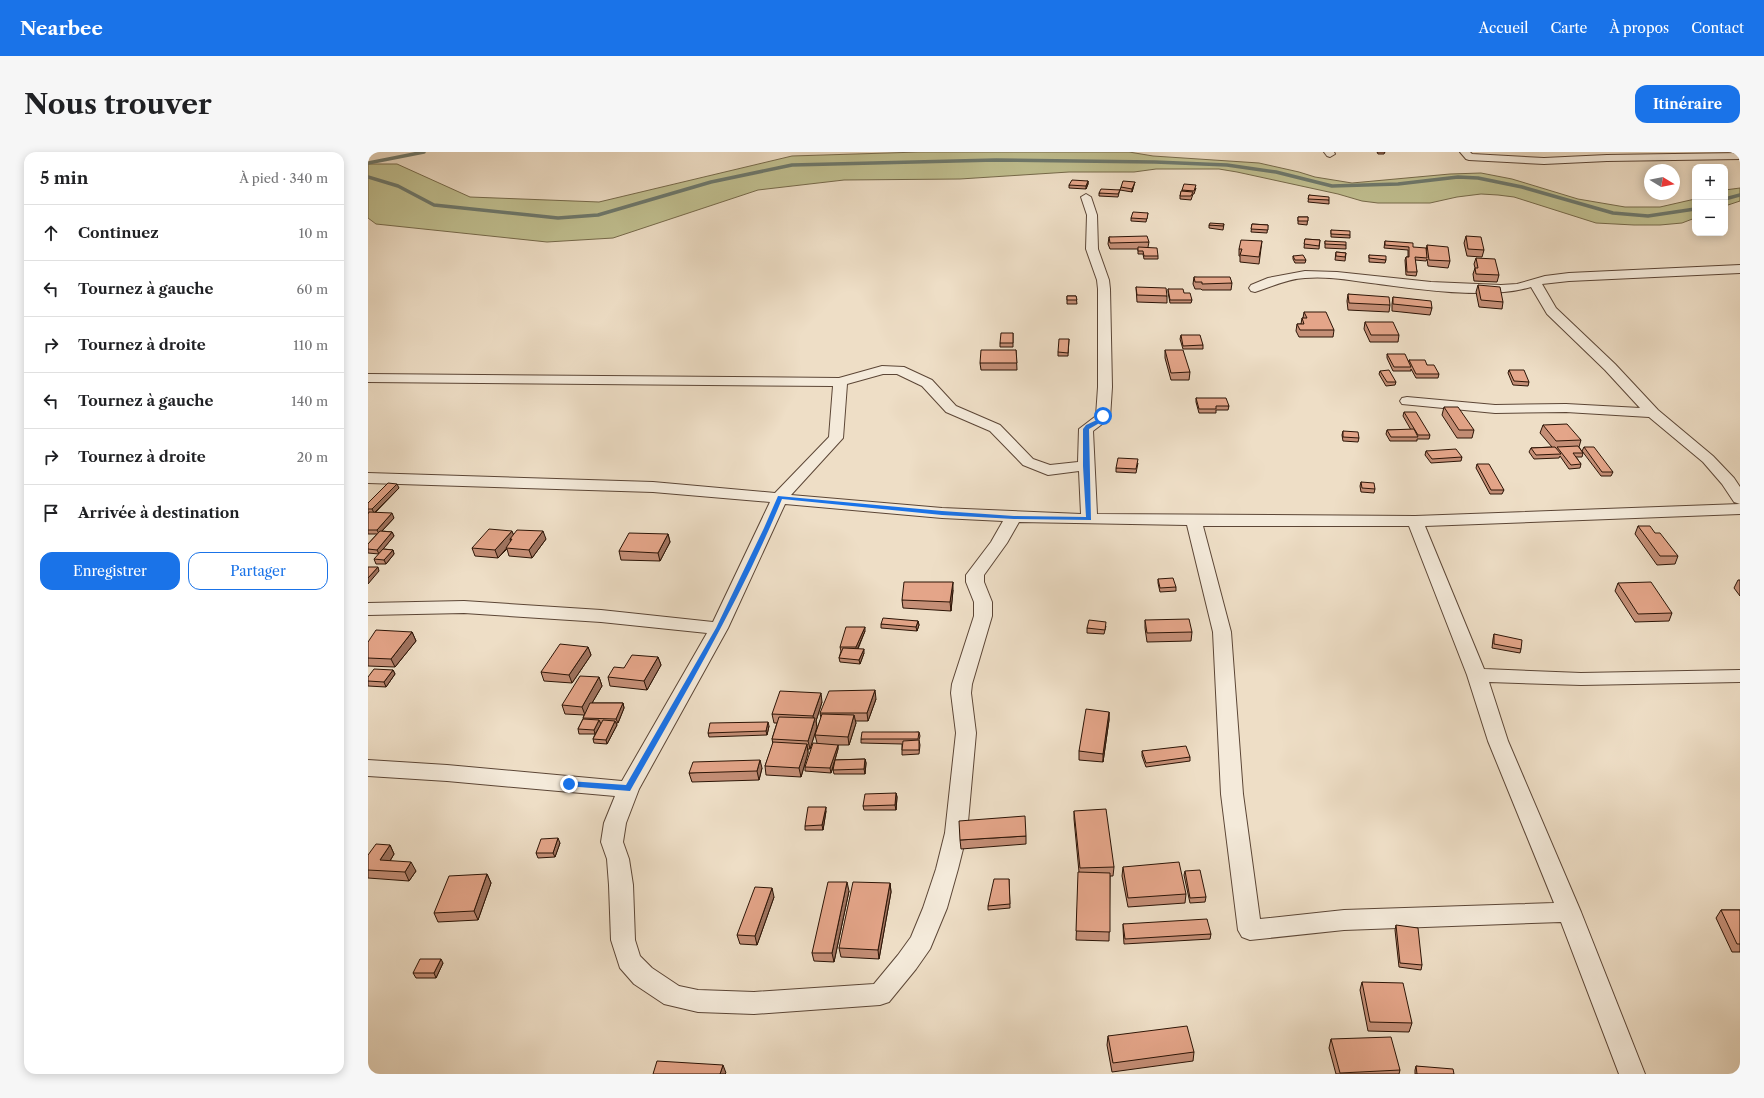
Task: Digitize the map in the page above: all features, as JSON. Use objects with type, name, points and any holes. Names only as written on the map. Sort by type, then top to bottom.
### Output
[{"type":"street","points":[[1465,152],[1469,158],[1521,160],[1740,156]]},
{"type":"street","points":[[1086,197],[1092,215],[1092,249],[1103,280],[1105,375],[1103,418],[1088,426],[1086,429],[1086,466],[1089,519]]},
{"type":"street","points":[[1255,288],[1283,277],[1303,274],[1473,289],[1513,289],[1535,282],[1570,277],[1740,269]]},
{"type":"street","points":[[1535,282],[1543,299],[1551,311],[1610,367],[1653,413],[1708,459],[1728,481],[1740,499]]},
{"type":"street","points":[[368,378],[840,382],[882,370],[898,370],[927,383],[951,409],[995,428],[1028,462],[1048,470],[1086,466]]},
{"type":"street","points":[[840,382],[836,438],[780,497],[767,528],[719,628],[628,788],[615,823],[612,842],[618,859],[621,885],[623,940],[629,960],[643,976],[673,996],[698,1001],[754,1003],[880,994],[907,962],[921,942],[935,908],[956,833],[966,733],[961,693],[962,684],[983,616],[983,602],[975,575],[999,543],[1014,517]]},
{"type":"street","points":[[1407,401],[1495,409],[1573,408],[1653,413]]},
{"type":"street","points":[[368,478],[653,487],[780,497],[942,513],[1089,519],[1194,521],[1415,521],[1740,509]]},
{"type":"street","points":[[1194,521],[1222,632],[1232,794],[1250,930],[1344,920],[1569,912]]},
{"type":"street","points":[[1415,521],[1477,675],[1498,741],[1569,912],[1632,1074]]},
{"type":"street","points":[[368,609],[464,607],[602,616],[719,628]]},
{"type":"street","points":[[1477,675],[1581,679],[1740,676]]},
{"type":"street","points":[[368,768],[628,788]]},
{"type":"shaded area","points":[[919,152],[1129,152],[1153,156],[1259,163],[1315,177],[1352,183],[1450,174],[1481,173],[1512,179],[1578,199],[1625,207],[1660,207],[1692,200],[1692,219],[1682,223],[1660,225],[1596,223],[1514,197],[1481,194],[1457,197],[1430,203],[1378,203],[1362,201],[1338,194],[1219,169],[1156,169],[1134,172],[1069,172],[960,179],[844,180],[758,190],[613,238],[547,242],[376,224],[368,218],[368,164],[397,164],[470,197],[599,202],[792,156]]},
{"type":"shaded area","points":[[1740,188],[1740,201],[1728,205],[1728,190]]},
{"type":"building","points":[[1072,180],[1088,181],[1086,186],[1069,185]]},
{"type":"building","points":[[1123,181],[1135,182],[1132,189],[1121,187]]},
{"type":"building","points":[[1184,184],[1196,185],[1194,191],[1182,190]]},
{"type":"building","points":[[1101,189],[1120,190],[1118,194],[1099,193]]},
{"type":"building","points":[[1181,191],[1193,192],[1191,196],[1180,196]]},
{"type":"building","points":[[1309,195],[1329,197],[1329,200],[1308,199]]},
{"type":"building","points":[[1133,212],[1148,213],[1147,219],[1131,218]]},
{"type":"building","points":[[1298,217],[1308,217],[1308,221],[1298,221]]},
{"type":"building","points":[[1210,223],[1224,224],[1223,226],[1209,225]]},
{"type":"building","points":[[1252,224],[1268,225],[1268,230],[1251,229]]},
{"type":"building","points":[[1331,230],[1350,231],[1350,235],[1331,234]]},
{"type":"building","points":[[1147,236],[1149,242],[1110,243],[1109,237]]},
{"type":"building","points":[[1466,236],[1481,237],[1484,250],[1468,249]]},
{"type":"building","points":[[1305,239],[1320,240],[1319,246],[1304,244]]},
{"type":"building","points":[[1241,240],[1262,241],[1259,257],[1240,255],[1242,249],[1239,249]]},
{"type":"building","points":[[1325,241],[1346,242],[1346,245],[1325,244]]},
{"type":"building","points":[[1385,241],[1413,243],[1413,247],[1426,248],[1427,258],[1415,257],[1417,272],[1407,272],[1406,257],[1409,257],[1409,247],[1385,245]]},
{"type":"building","points":[[1427,245],[1448,247],[1450,261],[1429,260]]},
{"type":"building","points":[[1138,247],[1157,248],[1158,256],[1144,256],[1143,251],[1138,251]]},
{"type":"building","points":[[1336,252],[1346,253],[1345,257],[1336,256]]},
{"type":"building","points":[[1303,255],[1306,260],[1295,260],[1293,256]]},
{"type":"building","points":[[1369,255],[1386,256],[1386,260],[1369,258]]},
{"type":"building","points":[[1476,258],[1495,259],[1499,275],[1476,274],[1475,268],[1478,268]]},
{"type":"building","points":[[1194,277],[1230,277],[1232,283],[1202,284],[1202,282],[1195,282]]},
{"type":"building","points":[[1478,285],[1500,287],[1503,302],[1481,300]]},
{"type":"building","points":[[1136,287],[1166,288],[1167,296],[1137,295]]},
{"type":"building","points":[[1168,289],[1183,289],[1184,293],[1190,293],[1192,300],[1170,300]]},
{"type":"building","points":[[1348,294],[1389,297],[1390,305],[1349,303]]},
{"type":"building","points":[[1067,296],[1076,296],[1077,300],[1067,300]]},
{"type":"building","points":[[1393,297],[1431,301],[1432,308],[1393,304]]},
{"type":"building","points":[[1304,312],[1326,312],[1334,330],[1300,330],[1297,324],[1304,324],[1302,318],[1307,318]]},
{"type":"building","points":[[1365,322],[1393,322],[1399,335],[1371,335]]},
{"type":"building","points":[[1001,333],[1013,333],[1013,343],[1000,343]]},
{"type":"building","points":[[1181,335],[1200,335],[1203,345],[1183,346]]},
{"type":"building","points":[[1059,339],[1069,339],[1068,353],[1058,352]]},
{"type":"building","points":[[981,350],[1016,350],[1017,363],[980,363]]},
{"type":"building","points":[[1165,350],[1183,350],[1190,372],[1171,373]]},
{"type":"building","points":[[1387,354],[1405,354],[1411,367],[1394,367]]},
{"type":"building","points":[[1409,360],[1425,360],[1427,365],[1434,365],[1439,374],[1416,374]]},
{"type":"building","points":[[1389,370],[1396,382],[1387,382],[1380,371]]},
{"type":"building","points":[[1509,370],[1524,370],[1529,382],[1514,381]]},
{"type":"building","points":[[1196,398],[1226,398],[1229,406],[1216,406],[1216,409],[1199,409]]},
{"type":"building","points":[[1444,407],[1458,407],[1474,430],[1459,430]]},
{"type":"building","points":[[1404,412],[1416,412],[1430,435],[1418,435]]},
{"type":"building","points":[[1567,424],[1581,440],[1556,441],[1543,425]]},
{"type":"building","points":[[1414,429],[1418,437],[1391,437],[1387,430]]},
{"type":"building","points":[[1343,431],[1358,432],[1359,438],[1343,437]]},
{"type":"building","points":[[1578,446],[1583,453],[1573,453],[1581,464],[1571,465],[1557,447]]},
{"type":"building","points":[[1555,447],[1561,454],[1536,455],[1531,448]]},
{"type":"building","points":[[1584,447],[1594,447],[1613,472],[1602,472]]},
{"type":"building","points":[[1456,449],[1462,457],[1432,459],[1426,451]]},
{"type":"building","points":[[1118,458],[1138,459],[1136,469],[1116,468]]},
{"type":"building","points":[[1477,464],[1489,464],[1504,490],[1491,490]]},
{"type":"building","points":[[1361,482],[1374,483],[1375,489],[1362,488]]},
{"type":"building","points":[[388,483],[397,484],[372,509],[368,509],[368,503]]},
{"type":"building","points":[[369,512],[392,513],[377,530],[368,530]]},
{"type":"building","points":[[1638,526],[1650,526],[1655,533],[1660,533],[1678,556],[1660,556]]},
{"type":"building","points":[[489,529],[512,531],[495,550],[472,548]]},
{"type":"building","points":[[517,530],[543,531],[529,550],[506,548],[512,539],[510,539]]},
{"type":"building","points":[[380,531],[392,532],[377,550],[368,549],[368,544]]},
{"type":"building","points":[[629,533],[668,534],[658,553],[619,551]]},
{"type":"building","points":[[383,549],[393,550],[384,560],[374,559]]},
{"type":"building","points":[[368,567],[378,567],[368,578]]},
{"type":"building","points":[[1173,578],[1176,587],[1160,588],[1158,579]]},
{"type":"building","points":[[904,582],[953,582],[950,602],[902,600]]},
{"type":"building","points":[[1651,582],[1672,613],[1638,614],[1618,583]]},
{"type":"building","points":[[883,618],[918,621],[916,627],[881,624]]},
{"type":"building","points":[[1189,619],[1192,632],[1147,633],[1145,620]]},
{"type":"building","points":[[1089,620],[1106,622],[1105,630],[1087,628]]},
{"type":"building","points":[[846,627],[865,627],[856,647],[840,647]]},
{"type":"building","points":[[376,630],[412,632],[391,659],[368,658],[368,642]]},
{"type":"building","points":[[1494,634],[1522,640],[1521,649],[1494,644]]},
{"type":"building","points":[[560,644],[588,647],[569,675],[541,672]]},
{"type":"building","points":[[843,648],[864,649],[859,660],[839,658]]},
{"type":"building","points":[[632,655],[658,657],[644,681],[608,677],[614,667],[624,668]]},
{"type":"building","points":[[374,669],[393,670],[384,682],[368,681],[368,677]]},
{"type":"building","points":[[580,676],[599,677],[582,707],[562,705]]},
{"type":"building","points":[[875,690],[867,713],[820,713],[829,691]]},
{"type":"building","points":[[780,691],[821,693],[813,716],[772,714]]},
{"type":"building","points":[[590,703],[623,703],[616,719],[583,718]]},
{"type":"building","points":[[1086,709],[1109,712],[1103,754],[1079,751]]},
{"type":"building","points":[[822,714],[854,715],[848,737],[815,735]]},
{"type":"building","points":[[779,717],[815,718],[808,741],[772,739]]},
{"type":"building","points":[[583,719],[599,720],[594,730],[578,729]]},
{"type":"building","points":[[603,720],[615,721],[606,740],[593,739]]},
{"type":"building","points":[[768,722],[766,731],[708,733],[710,723]]},
{"type":"building","points":[[862,732],[919,732],[918,739],[861,739]]},
{"type":"building","points":[[919,740],[919,750],[902,750],[903,741]]},
{"type":"building","points":[[773,742],[807,744],[799,768],[765,766]]},
{"type":"building","points":[[813,743],[838,745],[830,768],[805,767]]},
{"type":"building","points":[[1186,746],[1190,757],[1146,763],[1142,751]]},
{"type":"building","points":[[865,759],[864,769],[833,770],[835,760]]},
{"type":"building","points":[[760,760],[757,771],[689,773],[693,762]]},
{"type":"building","points":[[896,793],[895,805],[863,806],[865,794]]},
{"type":"building","points":[[808,807],[826,807],[822,825],[805,826]]},
{"type":"building","points":[[1106,809],[1114,867],[1080,868],[1074,811]]},
{"type":"building","points":[[1025,816],[1026,836],[960,840],[959,821]]},
{"type":"building","points":[[558,838],[553,853],[536,853],[541,839]]},
{"type":"building","points":[[376,844],[390,845],[380,860],[411,862],[405,872],[368,870],[368,855]]},
{"type":"building","points":[[1179,862],[1186,894],[1128,898],[1123,867]]},
{"type":"building","points":[[1200,870],[1206,897],[1190,898],[1185,871]]},
{"type":"building","points":[[1078,872],[1110,873],[1110,932],[1076,931]]},
{"type":"building","points":[[487,874],[474,911],[434,913],[449,876]]},
{"type":"building","points":[[994,879],[1009,879],[1010,904],[988,906]]},
{"type":"building","points":[[828,882],[847,882],[832,953],[812,953]]},
{"type":"building","points":[[853,882],[890,883],[878,950],[839,948]]},
{"type":"building","points":[[755,887],[772,888],[755,936],[737,935]]},
{"type":"building","points":[[1721,910],[1740,910],[1740,944],[1737,944]]},
{"type":"building","points":[[1207,919],[1211,934],[1125,939],[1123,924]]},
{"type":"building","points":[[1396,925],[1418,928],[1422,965],[1400,963]]},
{"type":"building","points":[[420,959],[441,959],[434,973],[413,973]]},
{"type":"building","points":[[1362,982],[1403,983],[1412,1023],[1370,1022]]},
{"type":"building","points":[[1187,1026],[1194,1052],[1113,1063],[1108,1036]]},
{"type":"building","points":[[1391,1037],[1400,1070],[1340,1073],[1331,1039]]},
{"type":"building","points":[[657,1061],[723,1065],[720,1074],[653,1074]]},
{"type":"building","points":[[1416,1066],[1453,1069],[1454,1074],[1417,1074]]},
{"type":"waterway","points":[[368,163],[424,152]]},
{"type":"waterway","points":[[368,177],[398,186],[434,205],[558,218],[598,215],[711,182],[792,165],[996,160],[1155,162],[1227,165],[1276,172],[1332,186],[1398,184],[1458,177],[1478,178],[1522,187],[1613,213],[1648,216],[1692,209]]},
{"type":"waterway","points":[[1728,198],[1740,195]]},
{"type":"route","points":[[569,784],[628,788],[719,628],[767,528],[780,497],[942,513],[1089,519],[1086,466],[1086,427],[1101,420],[1103,416]]}]
